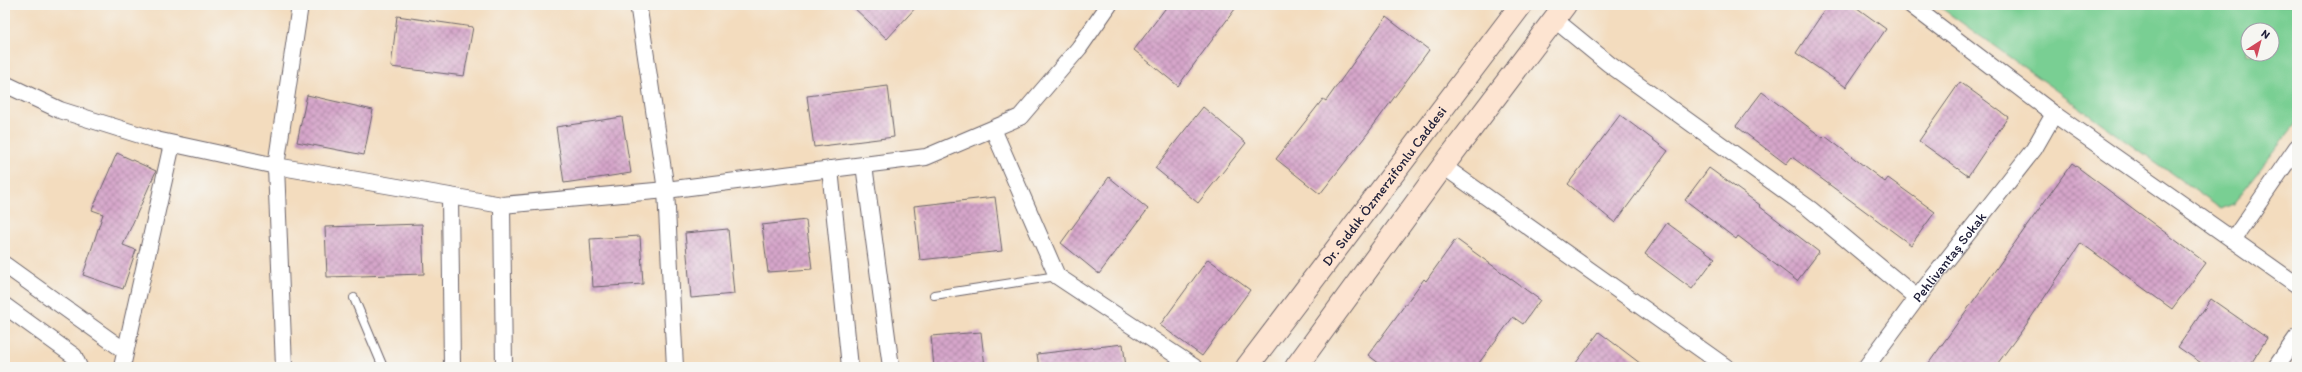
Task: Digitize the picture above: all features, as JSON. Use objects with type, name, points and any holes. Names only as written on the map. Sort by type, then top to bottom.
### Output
[{"type":"main road","name":"Dr. Sıddık Özmerzifonlu Caddesi","points":[[1247,367],[1521,5]]},
{"type":"main road","points":[[1296,367],[1443,166],[1560,12]]},
{"type":"street","points":[[284,367],[276,166],[300,5]]},
{"type":"street","points":[[641,5],[640,10],[666,190],[675,367]]},
{"type":"street","points":[[5,84],[60,110],[172,144],[276,166],[502,205],[666,190],[926,157],[1020,117],[1079,48],[1109,5]]},
{"type":"street","points":[[1911,5],[2054,114],[2297,285]]},
{"type":"street","points":[[1560,12],[1609,64],[1810,209],[1917,298]]},
{"type":"street","name":"Pehlivantaş Sokak","points":[[1866,367],[1917,298],[2034,149],[2054,114]]},
{"type":"street","points":[[993,129],[1057,276],[1194,367]]},
{"type":"street","points":[[122,367],[172,144]]},
{"type":"street","points":[[2233,240],[2297,147]]},
{"type":"street","points":[[864,165],[891,367]]},
{"type":"street","points":[[1443,166],[1726,367]]},
{"type":"street","points":[[830,169],[850,367]]},
{"type":"street","points":[[450,196],[452,367]]},
{"type":"street","points":[[502,205],[504,367]]},
{"type":"street","points":[[5,265],[125,351]]},
{"type":"street","points":[[5,306],[74,356],[79,367]]},
{"type":"street","points":[[2276,367],[2297,337]]},
{"type":"lane","points":[[934,295],[1057,276]]},
{"type":"lane","points":[[354,298],[383,367]]},
{"type":"green space","points":[[1937,5],[2297,5],[2297,122],[2233,204],[2221,209]]},
{"type":"building","points":[[851,5],[918,5],[887,39]]},
{"type":"building","points":[[1168,5],[1238,5],[1178,86],[1134,50]]},
{"type":"building","points":[[1828,5],[1853,5],[1886,29],[1846,87],[1796,53]]},
{"type":"building","points":[[397,16],[473,27],[464,76],[391,67]]},
{"type":"building","points":[[1386,17],[1429,50],[1368,133],[1320,194],[1276,159],[1323,99],[1326,101]]},
{"type":"building","points":[[1960,82],[2008,117],[1968,176],[1919,141]]},
{"type":"building","points":[[888,86],[894,137],[814,147],[807,96]]},
{"type":"building","points":[[1762,92],[1823,138],[1825,136],[1885,182],[1888,178],[1935,212],[1911,245],[1792,157],[1786,164],[1736,126]]},
{"type":"building","points":[[307,95],[373,110],[364,155],[297,142]]},
{"type":"building","points":[[1203,107],[1246,143],[1198,203],[1155,168]]},
{"type":"building","points":[[1620,115],[1668,151],[1615,223],[1568,184]]},
{"type":"building","points":[[622,117],[631,173],[564,183],[556,127]]},
{"type":"building","points":[[117,153],[156,171],[123,245],[136,250],[123,289],[83,275],[103,214],[92,210]]},
{"type":"building","points":[[2072,163],[2206,263],[2172,309],[2081,243],[2026,325],[1995,367],[1926,367]]},
{"type":"building","points":[[1709,168],[1760,205],[1759,206],[1819,252],[1797,281],[1738,236],[1736,239],[1685,200]]},
{"type":"building","points":[[1109,177],[1148,209],[1099,274],[1061,243]]},
{"type":"building","points":[[995,197],[1002,251],[920,260],[914,206]]},
{"type":"building","points":[[806,220],[812,269],[768,272],[762,225]]},
{"type":"building","points":[[1667,223],[1715,258],[1692,289],[1645,254]]},
{"type":"building","points":[[422,224],[424,274],[327,277],[325,227]]},
{"type":"building","points":[[728,229],[734,294],[691,298],[685,233]]},
{"type":"building","points":[[640,236],[643,284],[593,287],[590,239]]},
{"type":"building","points":[[1456,239],[1540,300],[1523,324],[1513,317],[1476,367],[1384,367],[1368,355],[1424,279],[1426,281]]},
{"type":"building","points":[[1208,259],[1250,290],[1202,356],[1160,325]]},
{"type":"building","points":[[2211,299],[2267,338],[2249,367],[2207,367],[2178,347]]},
{"type":"building","points":[[981,332],[985,367],[934,367],[931,336]]},
{"type":"building","points":[[1599,332],[1645,367],[1573,367]]},
{"type":"building","points":[[1123,344],[1126,367],[1039,367],[1037,354]]}]
